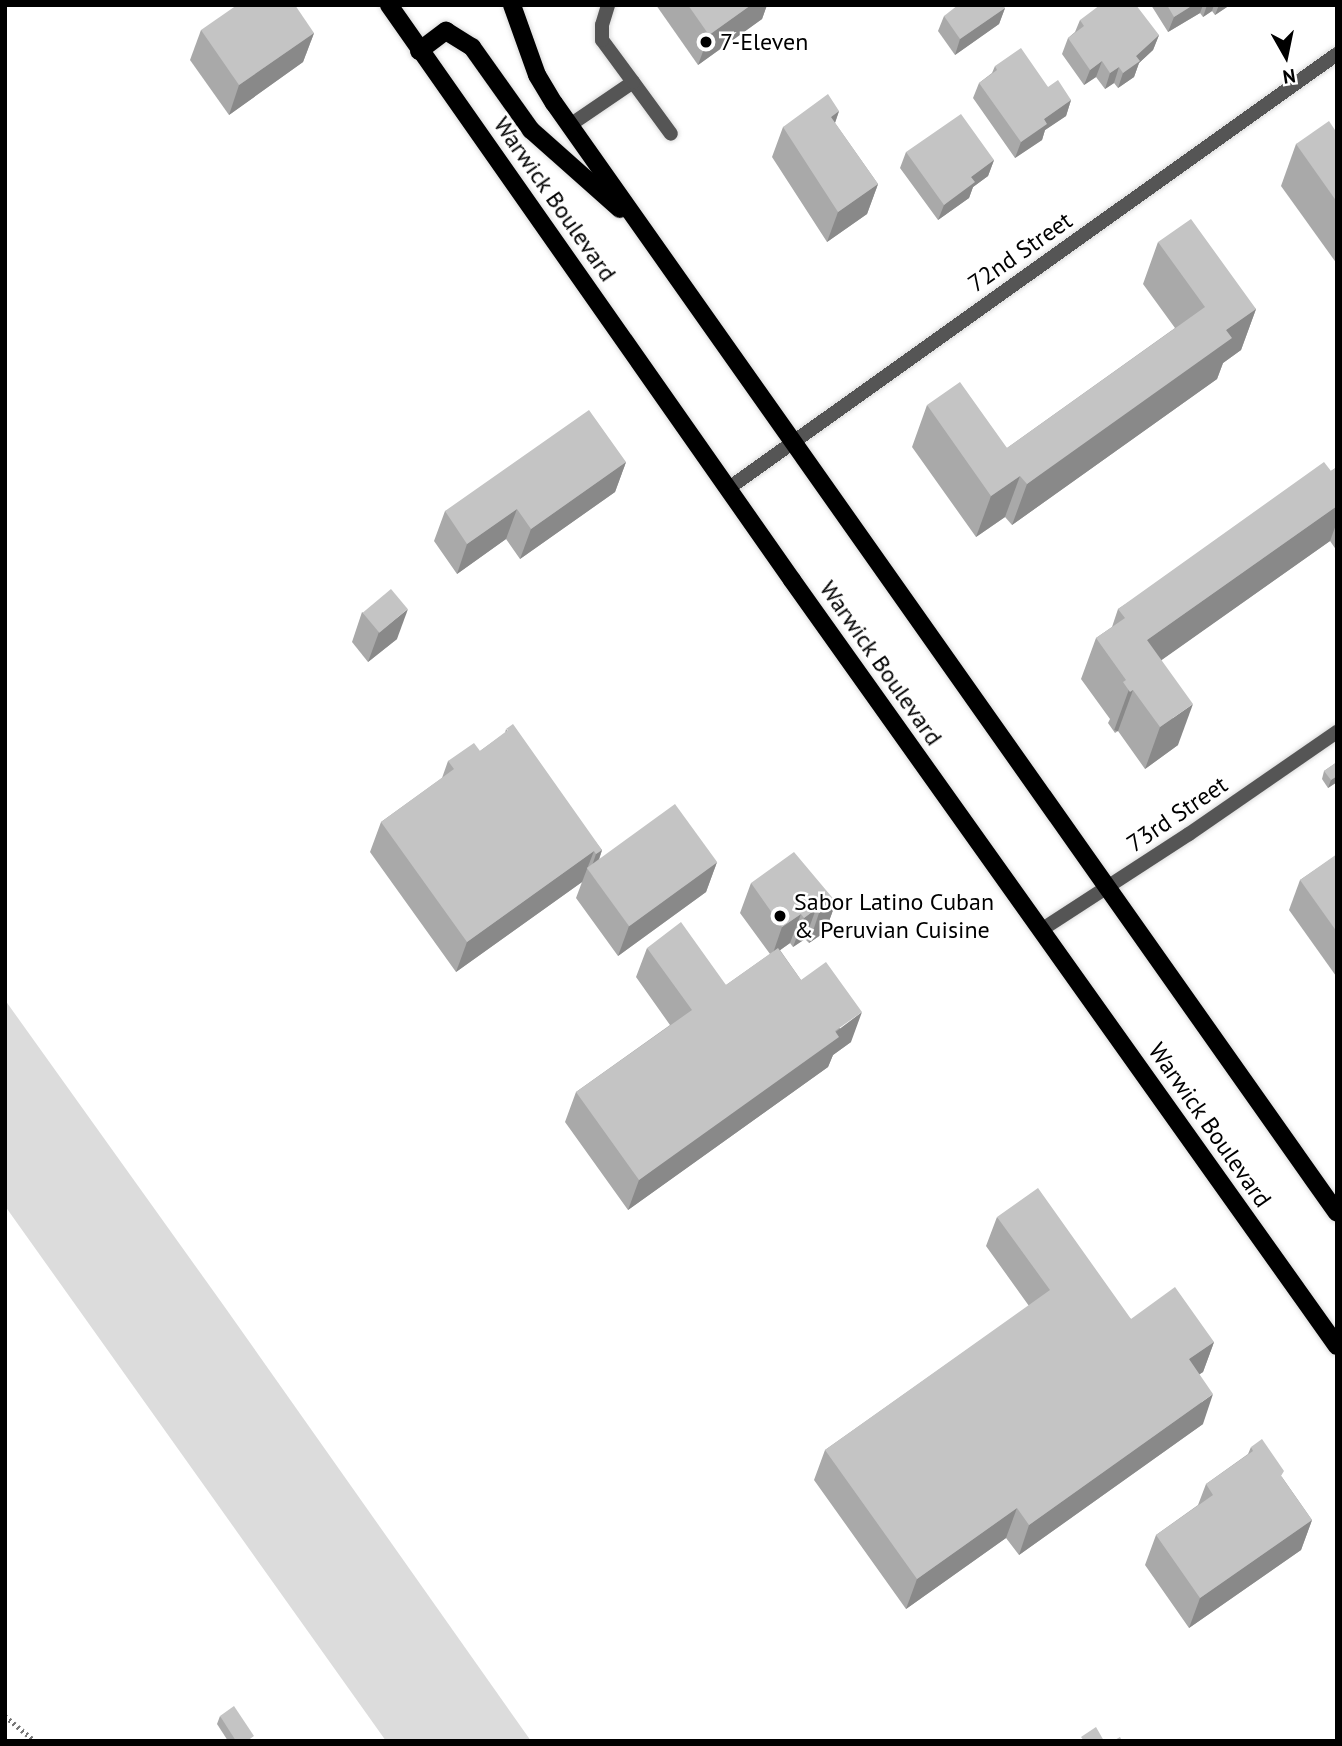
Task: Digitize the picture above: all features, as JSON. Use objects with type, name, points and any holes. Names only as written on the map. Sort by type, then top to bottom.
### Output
[{"type":"main road","name":"Warwick Boulevard","points":[[389,5],[1337,1346]]},
{"type":"main road","points":[[512,5],[537,75],[570,125],[1337,1213]]},
{"type":"main road","points":[[419,51],[446,31],[472,47],[531,130],[572,164],[648,236]]},
{"type":"street","points":[[608,5],[602,25],[602,40],[671,135]]},
{"type":"street","name":"72nd Street","points":[[729,488],[1337,54]]},
{"type":"street","points":[[570,125],[633,82]]},
{"type":"street","name":"73rd Street","points":[[1041,930],[1337,732]]},
{"type":"path","points":[[5,1716],[35,1741]]},
{"type":"shaded area","points":[[5,1000],[531,1741],[386,1741],[5,1206]]},
{"type":"building","points":[[237,5],[295,5],[314,33],[239,85],[201,30]]},
{"type":"building","points":[[688,5],[751,5],[709,35]]},
{"type":"building","points":[[958,5],[1003,5],[1005,8],[960,39],[944,16]]},
{"type":"building","points":[[1100,5],[1136,5],[1159,35],[1136,56],[1140,61],[1123,73],[1119,67],[1110,73],[1102,61],[1090,70],[1068,38],[1084,26],[1080,20]]},
{"type":"building","points":[[1167,5],[1193,5],[1174,17]]},
{"type":"building","points":[[1021,48],[1048,87],[1058,80],[1071,100],[1044,119],[1047,124],[1021,142],[979,83],[997,70],[995,66]]},
{"type":"building","points":[[828,94],[839,111],[831,117],[878,184],[838,212],[783,127]]},
{"type":"building","points":[[961,114],[994,160],[971,177],[975,182],[944,205],[906,152]]},
{"type":"building","points":[[1329,121],[1337,133],[1337,202],[1296,144]]},
{"type":"building","points":[[1191,219],[1256,309],[1226,330],[1232,338],[1027,484],[1020,476],[991,496],[927,405],[960,382],[1007,448],[1205,307],[1158,242]]},
{"type":"building","points":[[589,410],[626,462],[531,529],[517,509],[467,544],[445,511]]},
{"type":"building","points":[[1324,462],[1331,471],[1337,467],[1337,506],[1147,640],[1193,704],[1160,727],[1133,690],[1130,692],[1123,682],[1126,680],[1096,638],[1125,618],[1118,609]]},
{"type":"building","points":[[391,589],[408,609],[379,633],[363,613]]},
{"type":"building","points":[[513,724],[602,850],[596,854],[594,851],[467,942],[381,822],[454,769],[448,761],[474,743],[480,751]]},
{"type":"building","points":[[1337,762],[1337,776],[1331,780],[1324,771]]},
{"type":"building","points":[[675,804],[717,862],[629,926],[587,868]]},
{"type":"building","points":[[794,852],[836,902],[819,913],[816,909],[804,918],[801,914],[782,927],[751,883]]},
{"type":"building","points":[[1337,854],[1337,932],[1300,880]]},
{"type":"building","points":[[681,922],[726,985],[778,948],[801,980],[826,962],[862,1012],[835,1031],[839,1037],[639,1180],[576,1092],[692,1010],[647,948]]},
{"type":"building","points":[[1038,1188],[1131,1319],[1175,1287],[1214,1342],[1189,1359],[1213,1394],[1029,1525],[1017,1508],[917,1579],[825,1450],[1050,1290],[997,1217]]},
{"type":"building","points":[[1262,1439],[1284,1471],[1281,1476],[1312,1520],[1200,1598],[1156,1535],[1213,1495],[1206,1484],[1253,1451],[1251,1447]]},
{"type":"building","points":[[234,1706],[254,1736],[247,1741],[236,1741],[220,1716]]},
{"type":"building","points":[[1096,1727],[1104,1741],[1084,1741],[1081,1737]]},
{"type":"place","name":"7-Eleven","points":[[706,42]]},
{"type":"place","name":"Sabor Latino Cuban & Peruvian Cuisine","points":[[780,916]]}]
